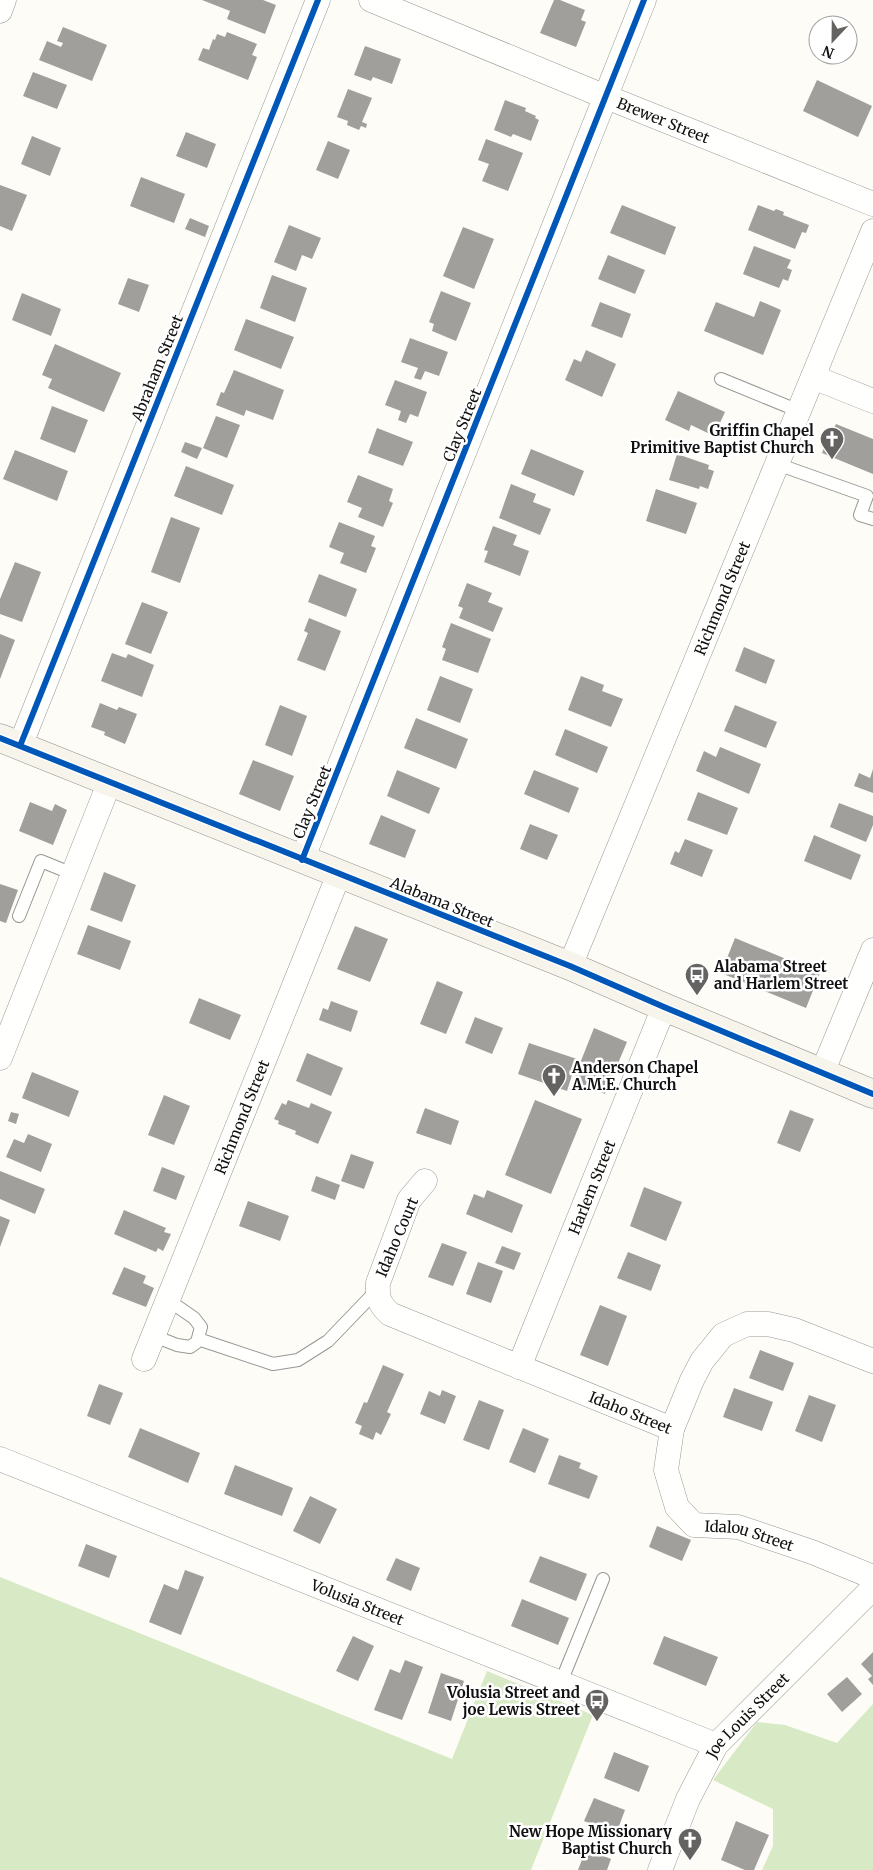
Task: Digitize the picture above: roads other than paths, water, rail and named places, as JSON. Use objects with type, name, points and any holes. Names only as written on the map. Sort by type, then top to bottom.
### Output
[{"type":"street","points":[[0,11],[4,0]]},
{"type":"street","name":"Abraham Street","points":[[10,742],[318,0]]},
{"type":"street","name":"Brewer Street","points":[[371,0],[873,204]]},
{"type":"street","name":"Clay Street","points":[[302,860],[644,0]]},
{"type":"street","name":"Richmond Street","points":[[570,966],[873,231]]},
{"type":"street","points":[[813,376],[873,400]]},
{"type":"street","name":"Alabama Street","points":[[10,742],[570,966],[873,1094]]},
{"type":"street","points":[[0,1058],[110,781]]},
{"type":"street","name":"Richmond Street","points":[[144,1359],[339,874]]},
{"type":"street","points":[[822,1073],[873,950]]},
{"type":"street","name":"Harlem Street","points":[[519,1367],[664,1007]]},
{"type":"street","name":"Idaho Court","points":[[377,1292],[378,1283],[409,1200],[425,1181]]},
{"type":"street","name":"Idaho Street","points":[[377,1292],[381,1306],[390,1314],[672,1429],[702,1361],[723,1335],[746,1324],[768,1324],[794,1330],[873,1361]]},
{"type":"street","name":"Idalou Street","points":[[672,1429],[666,1470],[676,1508],[694,1525],[738,1527],[812,1552],[873,1577]]},
{"type":"street","name":"Volusia Street","points":[[0,1459],[716,1745]]},
{"type":"street","name":"Joe Louis Street","points":[[660,1870],[688,1799],[716,1745],[873,1588]]},
{"type":"lane","points":[[721,378],[799,411]]},
{"type":"lane","points":[[776,464],[867,496],[860,515],[873,519]]},
{"type":"lane","points":[[19,916],[40,861],[73,874]]},
{"type":"lane","points":[[198,1338],[273,1364],[298,1360],[328,1342],[377,1292]]},
{"type":"lane","points":[[154,1336],[177,1345],[190,1347],[197,1342],[201,1327],[194,1318],[168,1300]]},
{"type":"lane","points":[[561,1682],[603,1579]]},
{"type":"place","name":"Griffin Chapel Primitive Baptist Church","points":[[832,460]]},
{"type":"place","name":"Alabama Street and Harlem Street","points":[[697,996]]},
{"type":"place","name":"Anderson Chapel A.M.E. Church","points":[[554,1097]]},
{"type":"place","name":"Volusia Street and joe Lewis Street","points":[[597,1722]]},
{"type":"place","name":"New Hope Missionary Baptist Church","points":[[690,1861]]}]
